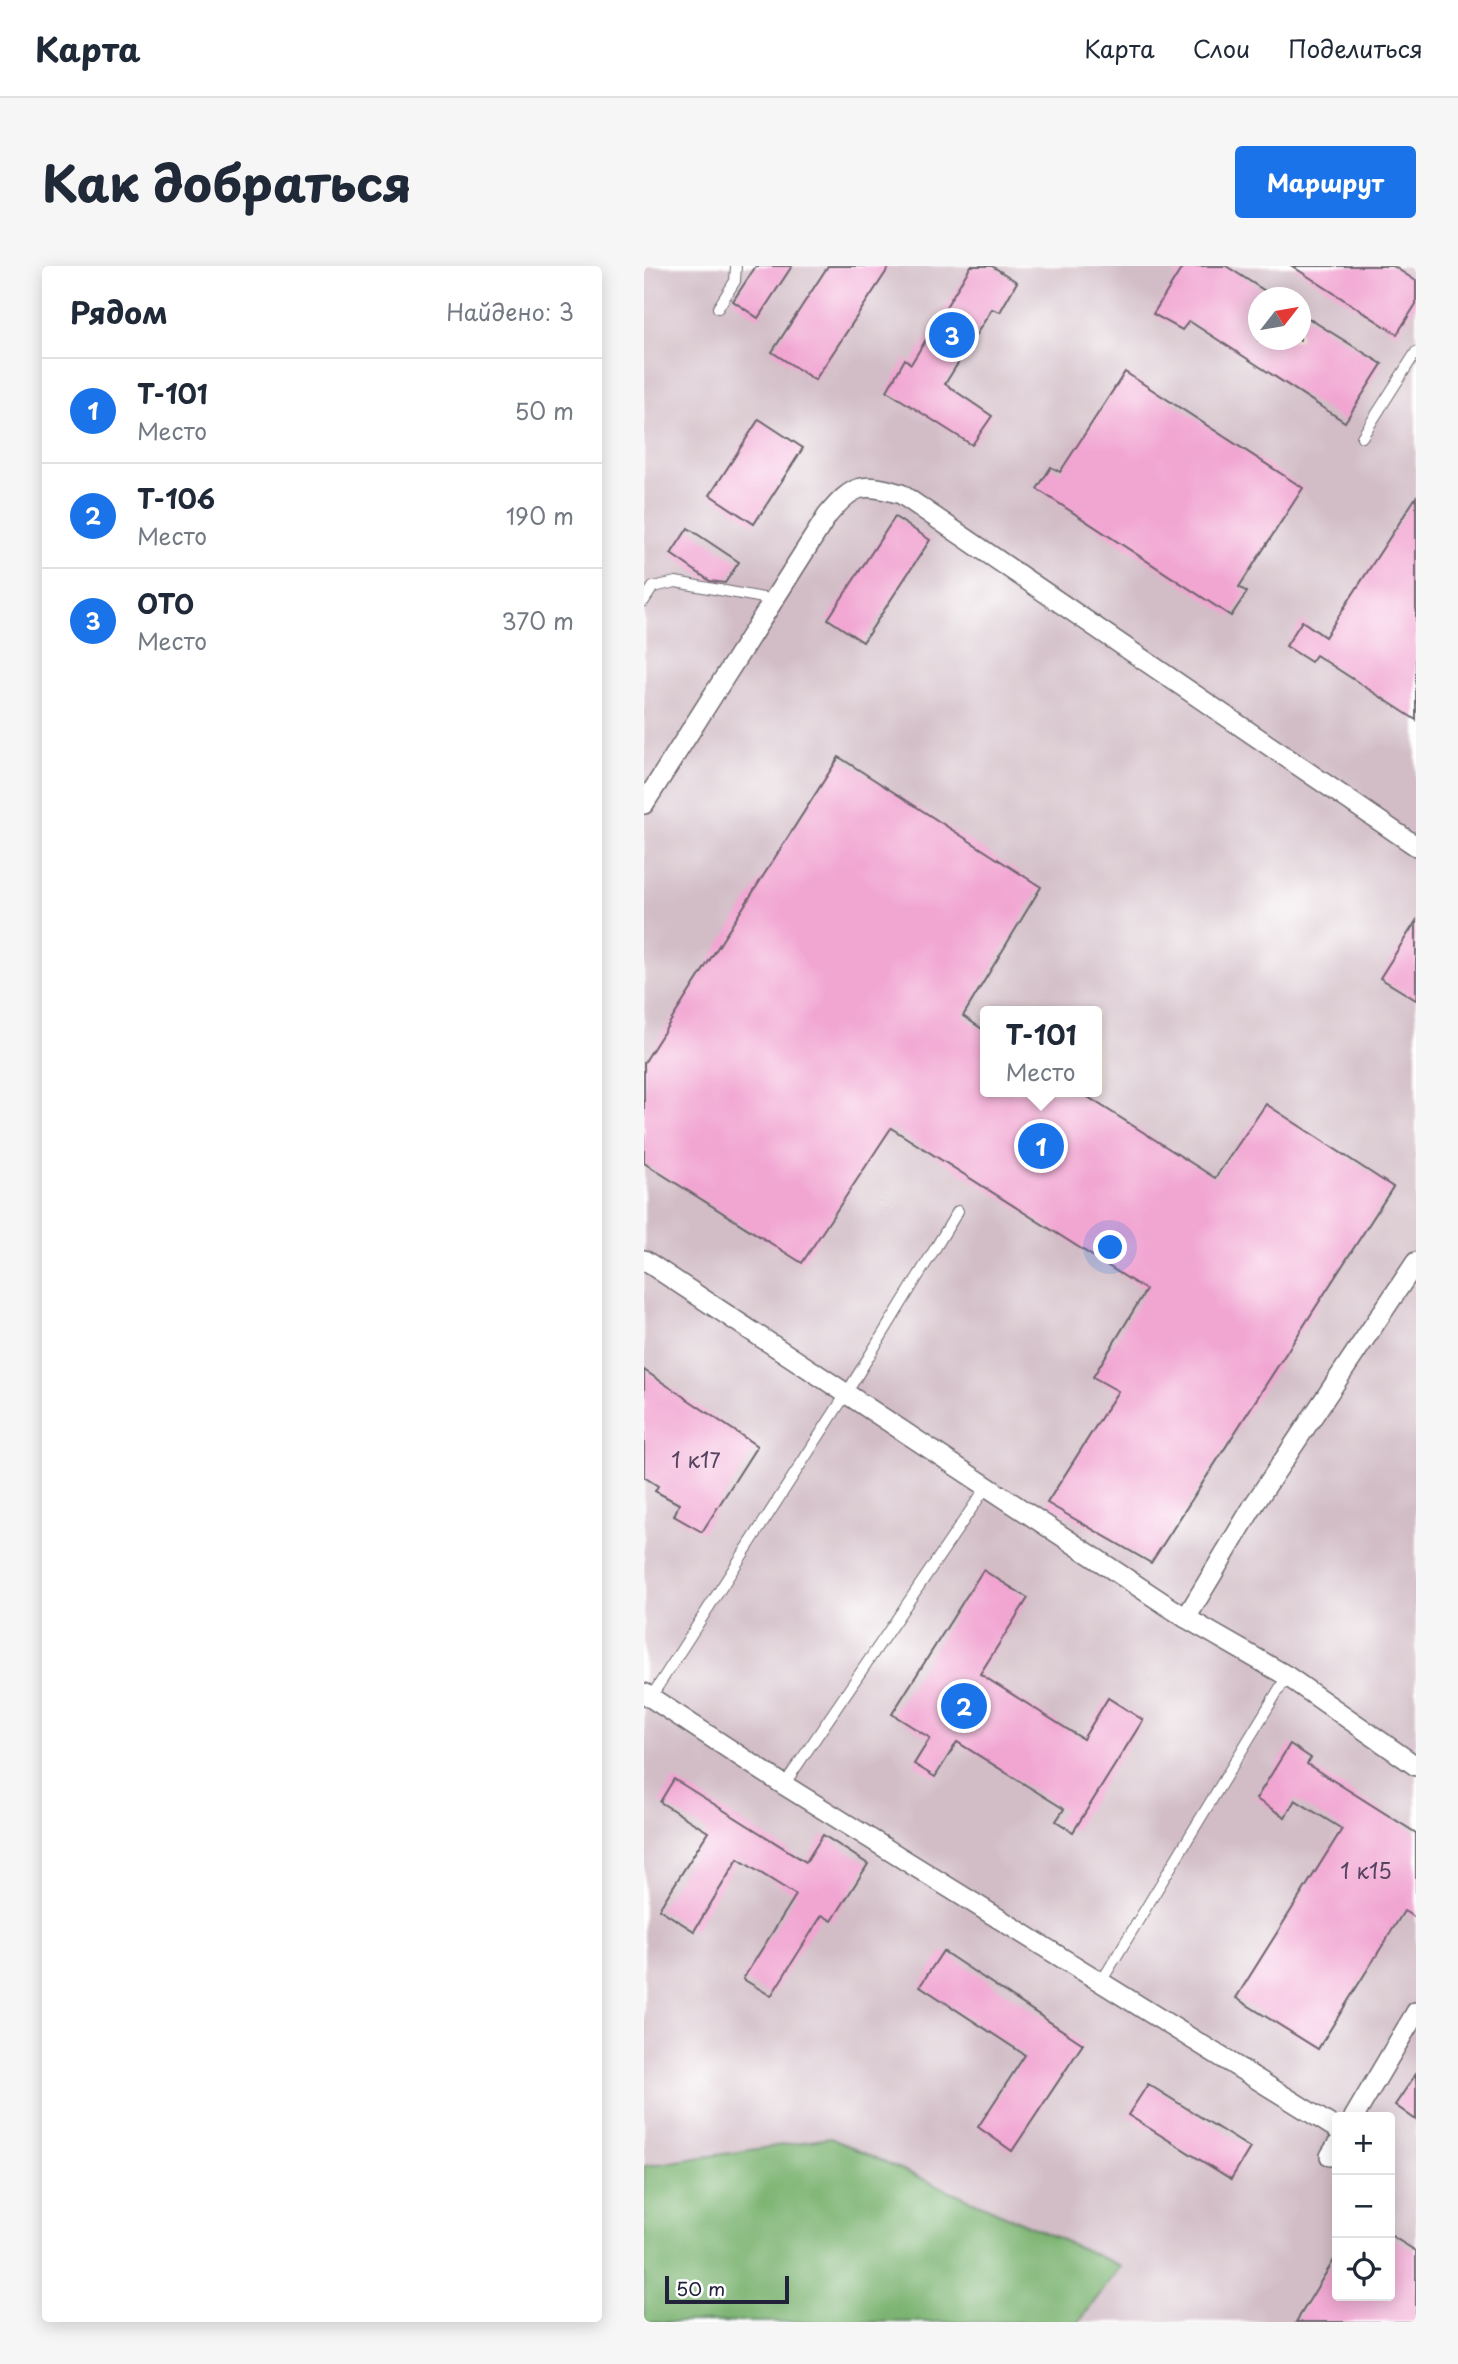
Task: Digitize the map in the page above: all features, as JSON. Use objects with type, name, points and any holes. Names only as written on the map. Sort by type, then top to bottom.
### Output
[{"type":"street","points":[[644,804],[827,516],[841,498],[857,488],[875,486],[901,494],[1416,846]]},
{"type":"street","points":[[644,1260],[1186,1618],[1287,1676],[1416,1766]]},
{"type":"street","points":[[1186,1618],[1255,1503],[1416,1262]]},
{"type":"street","points":[[647,1695],[784,1785],[1332,2126]]},
{"type":"street","points":[[1357,2112],[1416,2012]]},
{"type":"lane","points":[[718,308],[735,281],[736,266]]},
{"type":"lane","points":[[1362,437],[1416,352]]},
{"type":"lane","points":[[644,601],[649,587],[677,582],[775,600]]},
{"type":"lane","points":[[647,1695],[846,1394],[958,1211]]},
{"type":"lane","points":[[784,1785],[987,1485]]},
{"type":"lane","points":[[1101,1982],[1287,1676]]},
{"type":"shaded area","points":[[644,266],[1416,266],[1416,2322],[644,2322]]},
{"type":"green space","points":[[830,2138],[1121,2266],[1079,2322],[644,2322],[644,2166]]},
{"type":"building","points":[[756,266],[792,266],[758,318],[733,301]]},
{"type":"building","points":[[828,266],[890,266],[815,380],[772,352]]},
{"type":"building","points":[[971,266],[992,266],[1017,282],[1000,312],[992,309],[945,384],[992,416],[972,445],[887,391],[905,359],[911,364]]},
{"type":"building","points":[[1183,266],[1226,266],[1259,287],[1248,287],[1248,350],[1311,350],[1311,320],[1382,364],[1345,422],[1189,321],[1182,330],[1153,314]]},
{"type":"building","points":[[1292,266],[1393,266],[1416,281],[1416,304],[1397,334]]},
{"type":"building","points":[[1125,372],[1303,488],[1239,587],[1247,592],[1231,616],[1037,489],[1051,467],[1060,472]]},
{"type":"building","points":[[759,419],[803,448],[754,524],[710,495]]},
{"type":"building","points":[[1416,497],[1416,720],[1316,655],[1311,662],[1286,646],[1302,621],[1325,637]]},
{"type":"building","points":[[895,517],[930,540],[863,642],[828,619]]},
{"type":"building","points":[[688,528],[739,562],[725,583],[710,581],[671,554]]},
{"type":"building","points":[[839,757],[1041,887],[963,1016],[980,1028],[980,1097],[1088,1097],[1215,1178],[1266,1104],[1393,1187],[1151,1563],[1047,1503],[1118,1391],[1093,1377],[1146,1290],[891,1128],[802,1263],[644,1163],[644,1063]]},
{"type":"building","points":[[1416,921],[1416,1000],[1380,978]]},
{"type":"building","points":[[644,1370],[757,1446],[702,1532],[674,1516],[679,1504],[655,1491],[658,1486],[644,1477]]},
{"type":"building","points":[[983,1570],[1028,1598],[980,1674],[1083,1739],[1108,1698],[1143,1720],[1073,1832],[1056,1821],[1064,1809],[957,1742],[935,1777],[914,1764],[930,1738],[892,1714]]},
{"type":"building","points":[[1290,1744],[1311,1758],[1307,1764],[1416,1833],[1416,1918],[1404,1911],[1318,2049],[1236,1998],[1342,1829],[1295,1800],[1285,1817],[1256,1799]]},
{"type":"building","points":[[674,1779],[806,1862],[823,1835],[868,1864],[832,1921],[822,1915],[771,1996],[743,1979],[796,1895],[738,1859],[694,1931],[659,1909],[708,1832],[660,1802]]},
{"type":"building","points":[[943,1951],[1083,2044],[1012,2151],[978,2127],[1025,2055],[920,1986]]},
{"type":"building","points":[[1416,2074],[1416,2120],[1395,2105]]},
{"type":"building","points":[[1148,2084],[1250,2148],[1231,2179],[1128,2115]]},
{"type":"building","points":[[1395,2238],[1416,2251],[1416,2322],[1296,2322],[1332,2263],[1332,2301],[1395,2301]]},
{"type":"place","name":"ОТО","points":[[952,335]]},
{"type":"place","name":"Т-101","points":[[1041,1146]]},
{"type":"place","name":"Т-106","points":[[964,1706]]}]
